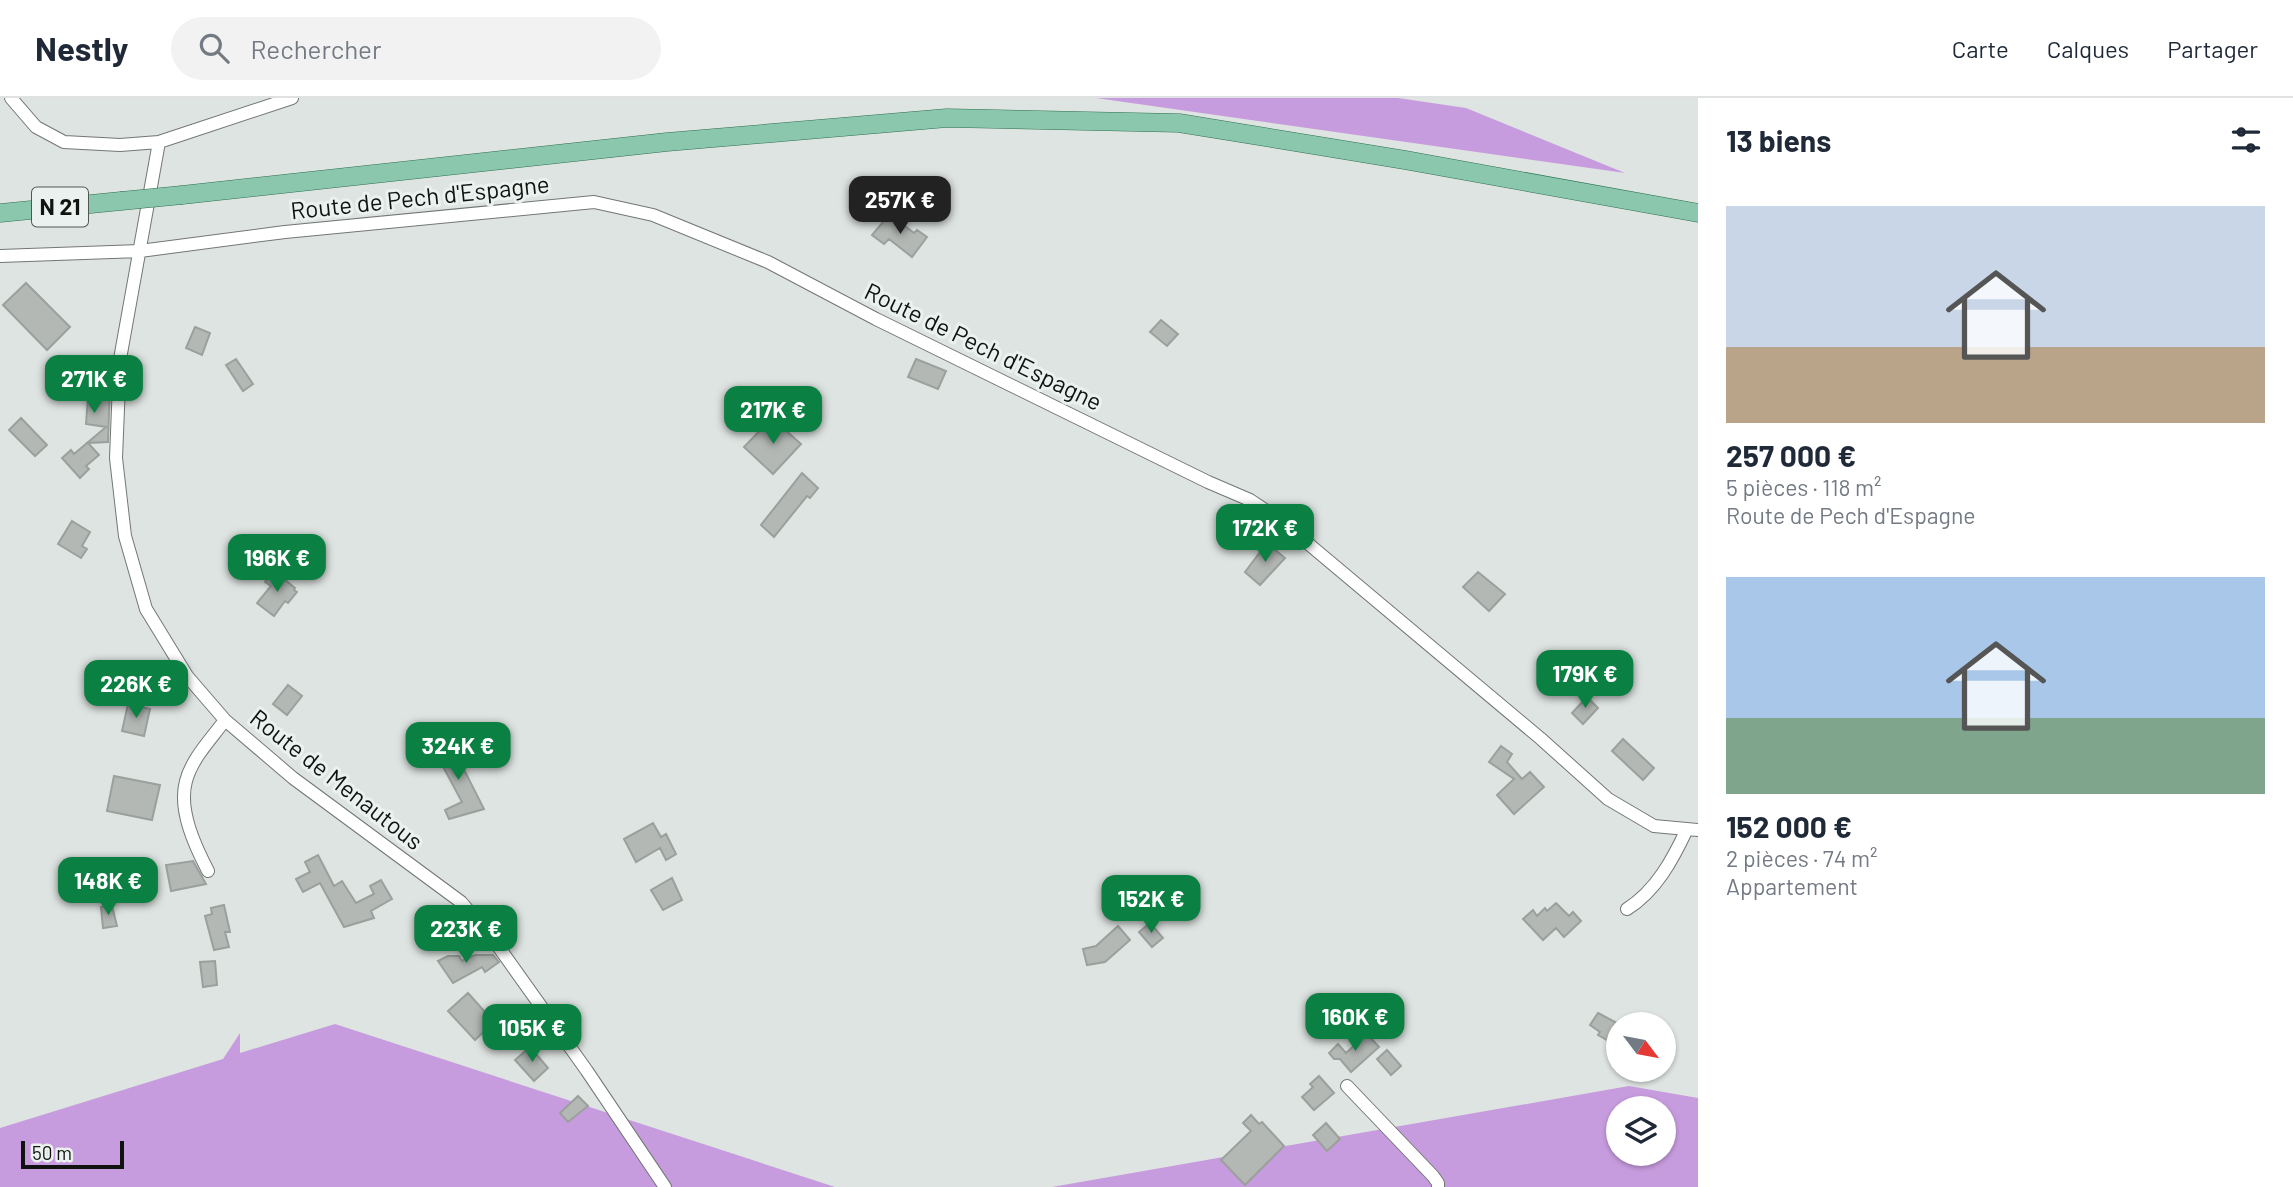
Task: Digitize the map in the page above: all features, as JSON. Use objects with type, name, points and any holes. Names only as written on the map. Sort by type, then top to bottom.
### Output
[{"type":"main road","name":"N 21","points":[[0,213],[667,142],[947,118],[1179,123],[1405,160],[1698,213]]},
{"type":"street","points":[[10,98],[36,127],[64,142],[120,145],[159,142],[292,98]]},
{"type":"street","name":"Route de Menautous","points":[[159,142],[120,359],[116,458],[125,536],[146,609],[187,676],[225,720],[293,778],[461,902],[493,939],[665,1187]]},
{"type":"street","name":"Route de Pech d'Espagne","points":[[0,256],[139,251],[285,232],[594,202],[653,215],[768,261],[877,319],[1208,482],[1250,500],[1280,520],[1391,612],[1608,799],[1654,826],[1692,829]]},
{"type":"street","points":[[208,871],[196,848],[184,796],[186,781],[194,763],[225,720]]},
{"type":"street","points":[[1627,909],[1641,901],[1672,861],[1692,829]]},
{"type":"street","points":[[1347,1086],[1433,1176],[1438,1187]]},
{"type":"shaded area","points":[[1096,98],[1398,98],[1466,108],[1625,173]]},
{"type":"shaded area","points":[[335,1024],[835,1187],[0,1187],[0,1128],[223,1059],[240,1033],[240,1053]]},
{"type":"shaded area","points":[[1629,1086],[1698,1098],[1698,1187],[1052,1187]]},
{"type":"building","points":[[888,216],[899,225],[901,223],[914,233],[917,230],[927,237],[912,257],[889,239],[884,244],[872,235]]},
{"type":"building","points":[[26,283],[70,327],[47,350],[3,305]]},
{"type":"building","points":[[1161,320],[1178,334],[1167,346],[1150,332]]},
{"type":"building","points":[[195,327],[210,333],[202,355],[186,348]]},
{"type":"building","points":[[91,358],[111,359],[108,442],[88,443],[99,455],[86,466],[89,469],[80,478],[62,458],[71,450],[74,454],[106,427],[86,424]]},
{"type":"building","points":[[236,359],[253,384],[243,391],[226,365]]},
{"type":"building","points":[[916,359],[946,371],[938,389],[908,377]]},
{"type":"building","points":[[21,418],[47,445],[35,456],[9,430]]},
{"type":"building","points":[[772,418],[801,444],[773,474],[744,447]]},
{"type":"building","points":[[802,473],[818,488],[810,498],[807,496],[774,537],[761,525]]},
{"type":"building","points":[[72,521],[90,532],[82,546],[87,549],[81,558],[58,544]]},
{"type":"building","points":[[1267,543],[1285,558],[1260,585],[1245,572]]},
{"type":"building","points":[[273,570],[297,592],[288,603],[285,601],[274,616],[257,603],[271,586],[265,582]]},
{"type":"building","points":[[1478,572],[1505,594],[1489,611],[1463,587]]},
{"type":"building","points":[[288,685],[302,696],[287,715],[273,704]]},
{"type":"building","points":[[1587,697],[1598,708],[1583,724],[1572,713]]},
{"type":"building","points":[[128,704],[150,709],[144,736],[122,731]]},
{"type":"building","points":[[1623,739],[1654,768],[1643,780],[1612,751]]},
{"type":"building","points":[[449,740],[484,809],[449,819],[445,810],[462,802],[433,748]]},
{"type":"building","points":[[1501,746],[1512,754],[1507,762],[1522,779],[1530,772],[1544,787],[1514,814],[1497,795],[1514,779],[1489,762]]},
{"type":"building","points":[[114,776],[160,785],[152,820],[107,811]]},
{"type":"building","points":[[653,823],[661,837],[666,834],[676,854],[666,860],[660,848],[636,862],[624,839]]},
{"type":"building","points":[[318,855],[334,886],[342,881],[356,903],[374,894],[370,886],[381,880],[392,899],[371,911],[374,918],[344,927],[320,883],[303,892],[296,879],[310,872],[305,862]]},
{"type":"building","points":[[193,861],[206,884],[171,891],[166,865]]},
{"type":"building","points":[[672,878],[682,900],[663,910],[651,890]]},
{"type":"building","points":[[1556,903],[1569,916],[1573,912],[1581,921],[1564,937],[1556,928],[1543,940],[1523,919],[1533,910],[1537,916]]},
{"type":"building","points":[[224,905],[230,932],[225,932],[229,947],[214,950],[205,916],[212,914],[211,908]]},
{"type":"building","points":[[112,906],[117,926],[103,928],[101,907]]},
{"type":"building","points":[[1150,923],[1163,938],[1152,947],[1139,932]]},
{"type":"building","points":[[1118,926],[1130,940],[1105,962],[1087,965],[1083,949],[1096,946]]},
{"type":"building","points":[[475,955],[493,955],[499,962],[485,972],[482,967],[453,983],[438,961],[448,956],[459,956],[462,961]]},
{"type":"building","points":[[215,961],[217,985],[203,987],[200,962]]},
{"type":"building","points":[[468,993],[494,1022],[475,1040],[448,1011]]},
{"type":"building","points":[[1598,1013],[1606,1017],[1606,1040],[1598,1035],[1600,1032],[1590,1025]]},
{"type":"building","points":[[1367,1034],[1379,1047],[1351,1072],[1340,1059],[1334,1059],[1329,1053],[1338,1044],[1346,1053]]},
{"type":"building","points":[[530,1047],[548,1068],[534,1081],[515,1060]]},
{"type":"building","points":[[1387,1050],[1401,1066],[1391,1075],[1377,1059]]},
{"type":"building","points":[[1319,1076],[1334,1093],[1314,1110],[1302,1097],[1313,1087],[1310,1084]]},
{"type":"building","points":[[578,1096],[588,1106],[568,1122],[560,1113]]},
{"type":"building","points":[[1251,1115],[1259,1124],[1262,1122],[1284,1146],[1245,1185],[1221,1160],[1251,1131],[1243,1123]]},
{"type":"building","points":[[1326,1123],[1340,1139],[1327,1151],[1313,1135]]}]
